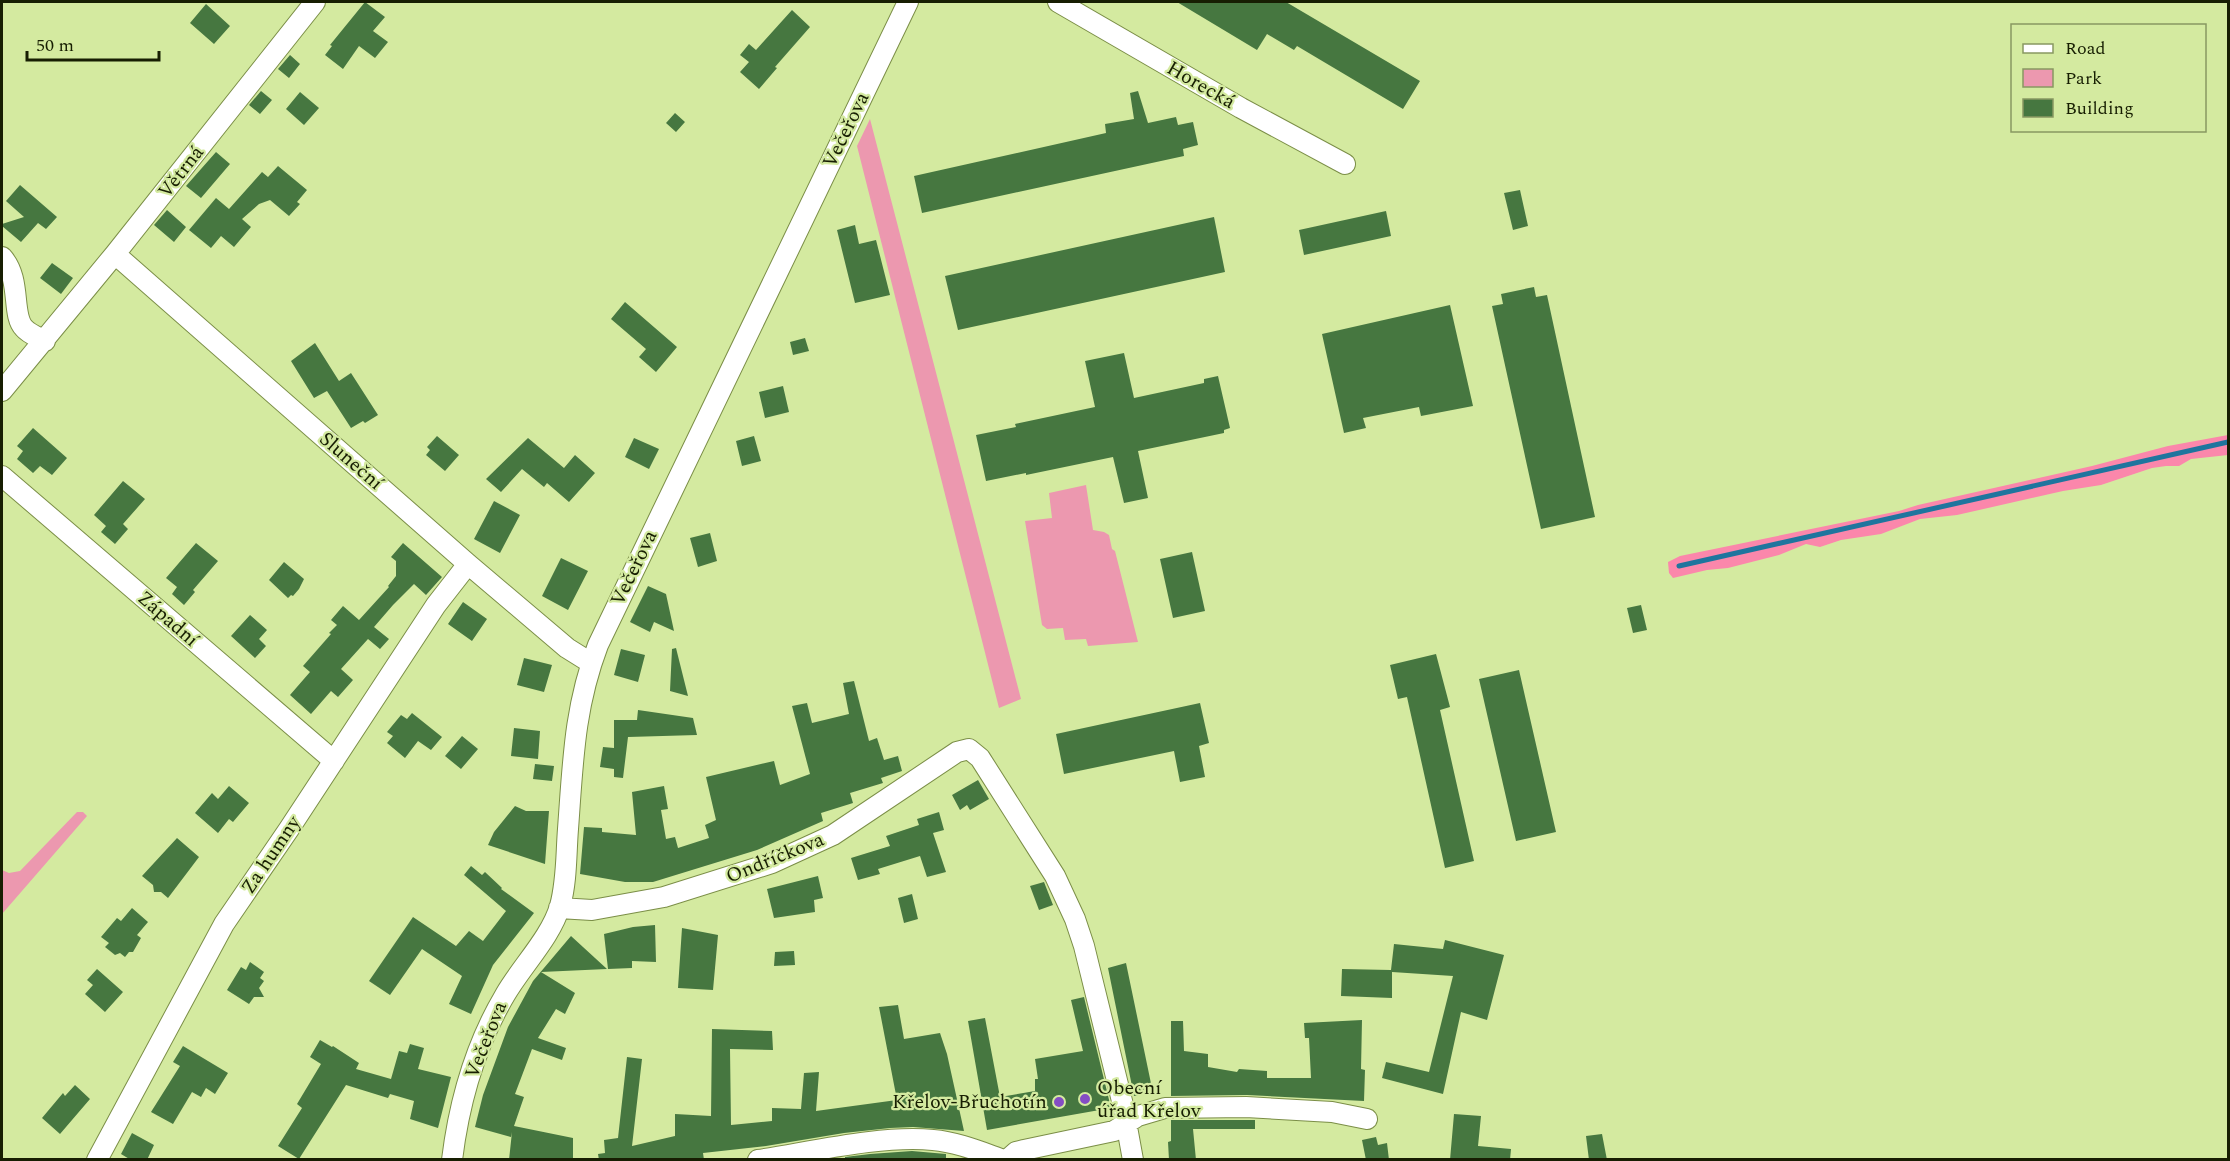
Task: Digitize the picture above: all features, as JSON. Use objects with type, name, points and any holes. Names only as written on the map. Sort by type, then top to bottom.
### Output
[{"type":"street","name":"Větrná","points":[[45,341],[315,2]]},
{"type":"street","name":"Večeřova","points":[[452,1160],[461,1109],[487,1029],[504,995],[550,928],[560,908],[565,876],[578,716],[591,663],[613,611],[908,2]]},
{"type":"street","name":"Horecká","points":[[1058,2],[1241,108],[1345,164]]},
{"type":"street","name":"Sluneční","points":[[115,254],[468,564],[567,648],[591,663]]},
{"type":"street","points":[[2,257],[14,279],[19,321],[24,329],[45,341],[2,391]]},
{"type":"street","name":"Západní","points":[[2,476],[334,761]]},
{"type":"street","name":"Za humny","points":[[97,1160],[214,939],[436,605],[468,564]]},
{"type":"street","name":"Ondříčkova","points":[[560,908],[592,910],[664,897],[772,863],[833,835],[957,752],[969,749],[980,758],[1055,876],[1076,919],[1127,1122]]},
{"type":"street","points":[[758,1160],[886,1141],[925,1140],[953,1144],[1006,1160],[1016,1152],[1114,1131],[1127,1122],[1155,1110],[1178,1107],[1275,1108],[1332,1112],[1367,1119]]},
{"type":"street","points":[[1127,1122],[1133,1160]]},
{"type":"green space","points":[[870,119],[1021,699],[999,708],[857,146]]},
{"type":"green space","points":[[1086,485],[1093,530],[1109,535],[1138,642],[1088,646],[1086,639],[1065,640],[1063,628],[1047,629],[1042,625],[1025,521],[1052,518],[1049,493]]},
{"type":"green space","points":[[77,812],[83,812],[87,816],[2,914],[2,870],[9,873],[20,871]]},
{"type":"shaded area","points":[[2228,435],[2228,455],[2191,459],[2179,466],[2152,468],[2101,485],[2063,491],[1957,515],[1920,519],[1881,534],[1841,540],[1820,547],[1806,544],[1779,555],[1728,568],[1673,578],[1669,573],[1668,562],[1680,556],[1899,511],[2168,446]]},
{"type":"building","points":[[365,2],[385,17],[373,31],[388,42],[375,58],[359,46],[343,69],[325,55],[332,46],[330,45]]},
{"type":"building","points":[[1177,2],[1286,2],[1420,81],[1403,109],[1297,46],[1294,50],[1267,34],[1257,50]]},
{"type":"building","points":[[206,4],[230,26],[214,44],[190,23]]},
{"type":"building","points":[[792,10],[810,27],[759,89],[740,72],[749,62],[740,55],[749,44],[756,50]]},
{"type":"building","points":[[290,55],[300,64],[289,78],[278,69]]},
{"type":"building","points":[[261,91],[272,100],[260,114],[249,105]]},
{"type":"building","points":[[1138,91],[1148,123],[1176,117],[1178,125],[1193,122],[1198,145],[1183,149],[1184,156],[922,213],[914,176],[1106,133],[1105,124],[1134,119],[1130,93]]},
{"type":"building","points":[[300,92],[319,108],[304,125],[286,109]]},
{"type":"building","points":[[675,113],[685,122],[676,132],[666,123]]},
{"type":"building","points":[[216,152],[230,164],[201,198],[186,186]]},
{"type":"building","points":[[278,166],[307,190],[297,202],[300,204],[289,216],[270,200],[259,204],[242,219],[251,227],[234,247],[221,236],[211,248],[189,230],[216,198],[229,209],[262,172],[268,177]]},
{"type":"building","points":[[20,185],[57,217],[46,229],[38,223],[21,242],[2,226],[2,224],[24,217],[6,201]]},
{"type":"building","points":[[1520,190],[1528,226],[1513,230],[1504,193]]},
{"type":"building","points":[[167,210],[186,227],[174,242],[154,225]]},
{"type":"building","points":[[1386,211],[1391,236],[1304,255],[1299,230]]},
{"type":"building","points":[[1214,217],[1225,272],[958,330],[945,276]]},
{"type":"building","points":[[855,225],[859,244],[876,240],[890,295],[855,303],[837,230]]},
{"type":"building","points":[[52,263],[73,278],[61,294],[40,278]]},
{"type":"building","points":[[1534,287],[1536,297],[1547,295],[1595,517],[1541,529],[1492,306],[1503,304],[1501,294]]},
{"type":"building","points":[[625,302],[677,347],[656,372],[639,357],[646,349],[611,319]]},
{"type":"building","points":[[1450,305],[1473,406],[1421,416],[1419,407],[1363,418],[1366,428],[1344,433],[1322,334]]},
{"type":"building","points":[[805,338],[809,351],[793,355],[790,342]]},
{"type":"building","points":[[315,343],[339,381],[351,373],[378,415],[351,428],[327,391],[314,398],[291,361]]},
{"type":"building","points":[[1124,353],[1134,398],[1204,383],[1204,379],[1218,376],[1230,428],[1224,430],[1224,433],[1138,451],[1148,498],[1124,503],[1113,457],[986,481],[976,435],[1095,407],[1085,361]]},
{"type":"building","points":[[783,386],[789,412],[765,418],[759,392]]},
{"type":"building","points":[[33,428],[67,458],[52,475],[40,466],[33,473],[17,459],[23,451],[17,446]]},
{"type":"building","points":[[437,436],[459,455],[445,471],[426,455],[430,450],[427,447]]},
{"type":"building","points":[[754,436],[761,461],[742,466],[736,441]]},
{"type":"building","points":[[528,438],[564,468],[575,455],[595,473],[569,502],[547,483],[544,487],[522,469],[501,492],[486,479]]},
{"type":"building","points":[[634,438],[659,449],[649,469],[625,457]]},
{"type":"building","points":[[123,481],[145,499],[123,524],[128,529],[115,544],[101,532],[106,526],[94,515]]},
{"type":"building","points":[[494,501],[520,515],[500,553],[474,539]]},
{"type":"building","points":[[710,533],[717,561],[698,567],[690,538]]},
{"type":"building","points":[[196,543],[218,561],[193,590],[195,592],[184,605],[172,594],[177,587],[166,578]]},
{"type":"building","points":[[403,543],[442,577],[426,595],[414,584],[393,605],[374,627],[389,639],[380,649],[368,639],[341,669],[353,680],[338,697],[331,691],[311,714],[290,695],[310,672],[303,666],[337,625],[331,620],[343,606],[359,620],[389,587],[396,576],[396,561],[391,557]]},
{"type":"building","points":[[1192,552],[1205,611],[1173,618],[1160,559]]},
{"type":"building","points":[[561,558],[588,571],[568,610],[542,596]]},
{"type":"building","points":[[284,562],[304,579],[299,589],[288,598],[269,580]]},
{"type":"building","points":[[648,586],[666,594],[674,631],[654,622],[650,632],[630,622]]},
{"type":"building","points":[[463,602],[487,619],[472,641],[448,624]]},
{"type":"building","points":[[1641,605],[1647,630],[1633,633],[1627,608]]},
{"type":"building","points":[[250,615],[267,630],[259,639],[266,646],[255,658],[231,636]]},
{"type":"building","points":[[676,648],[688,696],[670,691],[672,649]]},
{"type":"building","points":[[621,649],[645,655],[638,682],[614,675]]},
{"type":"building","points":[[1436,654],[1450,707],[1440,710],[1474,861],[1445,868],[1407,697],[1398,699],[1390,665]]},
{"type":"building","points":[[524,658],[552,665],[544,692],[517,685]]},
{"type":"building","points":[[1519,670],[1556,832],[1516,841],[1479,679]]},
{"type":"building","points":[[854,681],[869,741],[877,738],[884,760],[898,756],[902,771],[881,778],[883,783],[850,793],[853,803],[821,813],[823,821],[757,850],[653,882],[625,882],[580,874],[584,827],[602,828],[602,832],[636,835],[632,792],[664,786],[668,809],[661,810],[666,839],[675,837],[678,848],[709,838],[705,825],[716,820],[706,777],[774,761],[780,785],[810,774],[792,706],[807,703],[812,723],[849,714],[843,683]]},
{"type":"building","points":[[1200,703],[1209,743],[1199,746],[1205,777],[1180,782],[1174,751],[1064,774],[1056,734]]},
{"type":"building","points":[[638,710],[693,718],[697,735],[628,737],[623,778],[614,777],[614,769],[600,767],[603,747],[614,748],[614,720],[637,720]]},
{"type":"building","points":[[412,713],[442,737],[431,750],[418,741],[405,758],[387,743],[393,736],[387,732],[401,715],[407,719]]},
{"type":"building","points":[[514,728],[540,731],[538,759],[511,756]]},
{"type":"building","points":[[462,736],[478,749],[461,769],[445,756]]},
{"type":"building","points":[[535,764],[554,766],[552,781],[533,779]]},
{"type":"building","points":[[978,780],[989,799],[970,810],[967,805],[960,810],[952,795]]},
{"type":"building","points":[[229,786],[249,803],[233,822],[229,819],[218,833],[195,813],[212,793],[218,799]]},
{"type":"building","points":[[515,806],[526,811],[549,811],[545,864],[488,845],[494,832]]},
{"type":"building","points":[[939,812],[944,830],[933,833],[946,872],[927,877],[920,856],[878,869],[880,874],[858,880],[851,858],[890,846],[886,836],[919,825],[917,819]]},
{"type":"building","points":[[177,838],[199,857],[168,898],[161,892],[154,892],[153,885],[142,876]]},
{"type":"building","points":[[471,866],[482,875],[485,872],[501,889],[534,913],[493,965],[471,1014],[449,1004],[462,976],[422,949],[390,995],[369,981],[413,917],[456,946],[469,931],[483,941],[506,911],[464,875]]},
{"type":"building","points":[[818,876],[823,898],[814,900],[815,912],[774,918],[767,889]]},
{"type":"building","points":[[1044,882],[1053,905],[1039,910],[1030,886]]},
{"type":"building","points":[[912,894],[918,919],[904,923],[898,898]]},
{"type":"building","points":[[132,908],[148,922],[137,935],[141,938],[133,952],[129,952],[125,957],[120,953],[115,955],[105,947],[109,943],[101,937],[117,918],[121,921]]},
{"type":"building","points":[[655,925],[656,962],[632,961],[632,968],[608,969],[604,934],[633,927]]},
{"type":"building","points":[[682,928],[718,935],[713,990],[678,988]]},
{"type":"building","points":[[571,936],[607,969],[541,972],[575,993],[565,1014],[556,1009],[538,1038],[566,1048],[562,1060],[532,1049],[515,1094],[524,1097],[514,1126],[573,1138],[573,1160],[509,1160],[512,1132],[511,1137],[475,1127],[483,1095],[508,1027],[533,981]]},
{"type":"building","points":[[1445,940],[1504,955],[1487,1020],[1461,1012],[1443,1094],[1382,1078],[1386,1062],[1429,1072],[1453,976],[1392,972],[1392,998],[1341,996],[1342,969],[1391,970],[1394,944],[1443,949]]},
{"type":"building","points":[[794,951],[795,965],[774,966],[775,952]]},
{"type":"building","points":[[250,962],[264,972],[260,978],[264,981],[259,988],[264,997],[254,997],[249,1004],[227,990],[241,967],[246,970]]},
{"type":"building","points":[[1126,963],[1153,1093],[1134,1096],[1108,968]]},
{"type":"building","points":[[97,969],[123,992],[105,1012],[85,994],[93,985],[87,980]]},
{"type":"building","points":[[1084,997],[1111,1108],[987,1130],[968,1021],[985,1018],[1000,1097],[1035,1091],[1035,1079],[1038,1079],[1035,1059],[1083,1051],[1071,1000]]},
{"type":"building","points":[[898,1005],[904,1039],[940,1033],[947,1054],[964,1131],[913,1127],[890,1128],[703,1153],[704,1160],[599,1160],[598,1154],[605,1153],[604,1140],[618,1138],[627,1057],[642,1059],[632,1146],[675,1136],[675,1114],[711,1116],[712,1029],[772,1031],[773,1050],[730,1049],[731,1125],[772,1121],[772,1108],[801,1109],[804,1073],[819,1072],[816,1111],[897,1100],[879,1007]]},
{"type":"building","points":[[1362,1020],[1361,1069],[1365,1070],[1364,1101],[1247,1095],[1171,1096],[1171,1021],[1183,1021],[1184,1051],[1208,1054],[1208,1067],[1237,1072],[1239,1069],[1267,1071],[1267,1078],[1311,1078],[1309,1038],[1305,1038],[1304,1023]]},
{"type":"building","points":[[320,1040],[359,1063],[356,1069],[391,1079],[399,1051],[407,1053],[410,1044],[424,1048],[418,1069],[451,1077],[438,1128],[410,1119],[414,1101],[390,1094],[388,1098],[346,1085],[299,1159],[278,1146],[302,1108],[297,1104],[321,1064],[310,1057]]},
{"type":"building","points":[[183,1046],[228,1073],[215,1094],[206,1088],[201,1097],[192,1092],[173,1124],[151,1112],[180,1066],[173,1062]]},
{"type":"building","points":[[75,1085],[90,1099],[60,1134],[42,1118],[63,1093],[65,1096]]},
{"type":"building","points":[[1454,1114],[1481,1116],[1478,1146],[1511,1149],[1510,1160],[1450,1160]]},
{"type":"building","points":[[1171,1120],[1255,1120],[1255,1129],[1193,1129],[1196,1160],[1169,1160],[1168,1142],[1171,1141]]},
{"type":"building","points":[[132,1133],[154,1145],[147,1160],[131,1160],[121,1154]]},
{"type":"building","points":[[1602,1134],[1607,1160],[1589,1160],[1586,1136]]},
{"type":"building","points":[[1376,1137],[1378,1145],[1387,1143],[1389,1160],[1366,1160],[1362,1140]]},
{"type":"building","points":[[912,1151],[946,1154],[946,1160],[845,1160],[845,1157]]},
{"type":"waterway","points":[[1679,566],[2228,442]]},
{"type":"place","name":"Obecní úřad Křelov","points":[[1085,1099]]},
{"type":"place","name":"Křelov-Břuchotín","points":[[1059,1102]]}]
